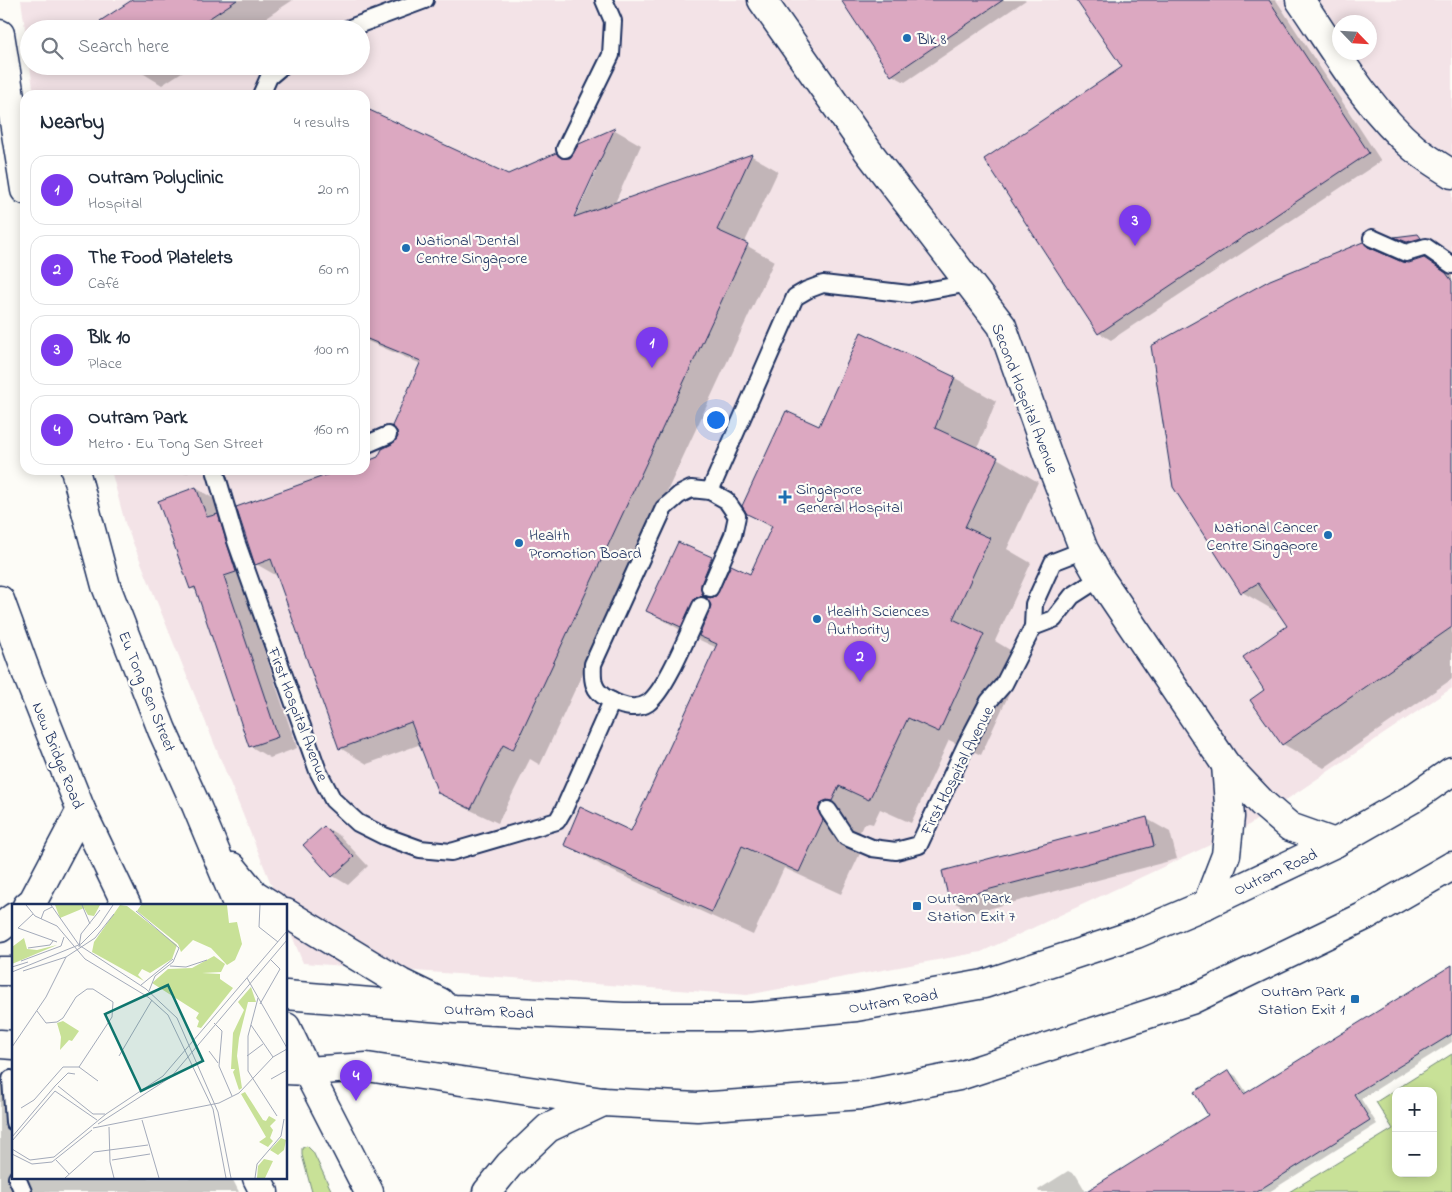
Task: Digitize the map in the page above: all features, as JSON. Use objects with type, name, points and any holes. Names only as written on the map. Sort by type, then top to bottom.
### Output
[{"type":"main road","name":"Second Hospital Avenue","points":[[762,0],[868,151],[1002,326],[1049,459],[1084,550],[1100,578],[1226,765],[1262,803],[1290,826],[1335,843]]},
{"type":"main road","points":[[1300,0],[1363,91],[1387,120],[1414,148],[1452,174]]},
{"type":"main road","points":[[0,34],[20,159]]},
{"type":"main road","name":"Eu Tong Sen Street","points":[[76,475],[106,586],[162,730],[237,904]]},
{"type":"main road","name":"New Bridge Road","points":[[0,600],[28,677],[81,810],[126,904]]},
{"type":"main road","name":"Second Hospital Avenue","points":[[1207,904],[1226,855],[1230,817],[1226,765]]},
{"type":"main road","name":"Outram Road","points":[[288,995],[455,1009],[624,1017],[751,1017],[856,1007],[984,984],[1136,934],[1207,904],[1335,843],[1412,799],[1452,771]]},
{"type":"main road","points":[[196,805],[236,874],[254,894],[271,904]]},
{"type":"main road","points":[[30,904],[81,810]]},
{"type":"main road","points":[[296,1070],[367,1068],[603,1102],[697,1107],[862,1095],[959,1076],[1191,1000],[1365,916],[1452,866]]},
{"type":"main road","points":[[288,914],[401,983],[455,1009]]},
{"type":"main road","points":[[0,928],[12,919]]},
{"type":"main road","points":[[288,1036],[296,1070],[369,1192]]},
{"type":"main road","points":[[487,1192],[509,1164],[548,1128],[603,1102]]},
{"type":"main road","points":[[258,1180],[264,1192]]},
{"type":"lane","points":[[370,20],[425,0]]},
{"type":"lane","points":[[565,149],[611,55],[612,20],[604,0]]},
{"type":"lane","points":[[264,90],[271,75]]},
{"type":"lane","points":[[269,77],[272,90]]},
{"type":"lane","points":[[1372,238],[1406,252],[1426,247],[1452,265]]},
{"type":"lane","points":[[710,491],[795,297],[823,284],[909,294],[970,284]]},
{"type":"lane","points":[[370,443],[388,435]]},
{"type":"lane","name":"First Hospital Avenue","points":[[216,475],[236,541],[318,771],[334,800],[358,823],[384,836],[420,849],[451,852],[557,821],[612,701]]},
{"type":"lane","points":[[701,606],[660,691],[647,704],[630,708],[599,694],[592,679],[593,664],[664,508],[678,495],[691,489],[710,491],[726,500],[737,516],[733,535],[710,588]]},
{"type":"lane","name":"First Hospital Avenue","points":[[828,810],[846,838],[872,848],[896,851],[919,845],[966,745],[990,702],[1004,684],[1033,627],[1034,604],[1053,562],[1084,550]]},
{"type":"lane","points":[[1033,627],[1054,619],[1072,596],[1100,578]]},
{"type":"lane","points":[[11,1079],[12,1093]]},
{"type":"lane","points":[[18,1180],[23,1192]]},
{"type":"shaded area","name":"Singapore General Hospital","points":[[21,0],[1452,0],[1452,688],[1240,831],[981,952],[747,995],[303,963],[288,926],[288,904],[279,904],[125,523],[112,475],[370,475],[370,90],[33,90],[31,75],[370,75],[370,20],[24,20]]},
{"type":"green space","points":[[1452,1054],[1452,1192],[1289,1192],[1392,1130],[1392,1177],[1437,1177],[1437,1087],[1400,1087]]},
{"type":"green space","points":[[1392,1092],[1392,1127],[1376,1102]]},
{"type":"green space","points":[[307,1146],[313,1152],[332,1192],[312,1192],[302,1155],[302,1148]]},
{"type":"building","points":[[132,0],[237,0],[207,20],[102,20]]},
{"type":"building","name":"Blk 8","points":[[841,0],[1003,0],[891,76]]},
{"type":"building","points":[[1076,0],[1269,0],[1369,153],[1098,334],[984,159],[1122,67]]},
{"type":"building","points":[[370,110],[508,174],[556,153],[561,158],[570,158],[579,144],[615,128],[574,217],[752,154],[717,230],[748,244],[513,750],[503,745],[471,809],[438,793],[411,722],[339,749],[271,559],[255,565],[236,507],[327,475],[370,475],[370,460],[378,457],[382,449],[392,444],[398,437],[397,431],[392,426],[421,361],[370,340]]},
{"type":"building","points":[[1418,234],[1421,238],[1407,242],[1394,237]]},
{"type":"building","name":"National Cancer Centre Singapore","points":[[1363,242],[1368,247],[1402,262],[1409,263],[1424,258],[1446,273],[1452,281],[1452,627],[1282,745],[1250,700],[1264,690],[1243,657],[1287,626],[1258,583],[1241,593],[1173,487],[1151,346],[1270,280]]},
{"type":"building","points":[[861,332],[955,377],[935,428],[998,457],[965,527],[990,538],[953,619],[984,634],[939,732],[908,718],[869,800],[839,786],[832,801],[822,802],[818,810],[823,820],[799,872],[742,846],[712,912],[564,845],[580,807],[631,831],[717,644],[699,636],[711,605],[706,597],[716,596],[731,565],[750,574],[772,526],[747,514],[742,506],[786,411],[819,426]]},
{"type":"building","points":[[196,487],[207,517],[218,514],[236,572],[224,576],[278,737],[249,747],[195,587],[190,589],[158,501]]},
{"type":"building","points":[[678,542],[712,557],[701,584],[702,594],[706,597],[700,596],[695,598],[681,627],[646,611]]},
{"type":"building","points":[[1147,817],[1154,846],[949,900],[942,871]]},
{"type":"building","points":[[324,826],[354,857],[332,877],[303,845]]},
{"type":"building","points":[[1452,965],[1452,1034],[1354,1094],[1370,1120],[1256,1192],[1085,1192],[1208,1115],[1194,1092],[1229,1070],[1244,1094]]},
{"type":"place","name":"Blk 8","points":[[907,38]]},
{"type":"place","name":"Blk 10","points":[[1135,246]]},
{"type":"place","name":"National Dental Centre Singapore","points":[[406,248]]},
{"type":"place","name":"Outram Polyclinic","points":[[652,368]]},
{"type":"place","name":"Singapore General Hospital","points":[[785,497]]},
{"type":"place","name":"National Cancer Centre Singapore","points":[[1328,535]]},
{"type":"place","name":"Health Promotion Board","points":[[519,543]]},
{"type":"place","name":"Health Sciences Authority","points":[[817,619]]},
{"type":"place","name":"The Food Platelets","points":[[860,682]]},
{"type":"place","name":"Outram Park Station Exit 7","points":[[917,906]]},
{"type":"place","name":"Outram Park Station Exit 1","points":[[1355,999]]},
{"type":"place","name":"Outram Park","points":[[356,1101]]}]
